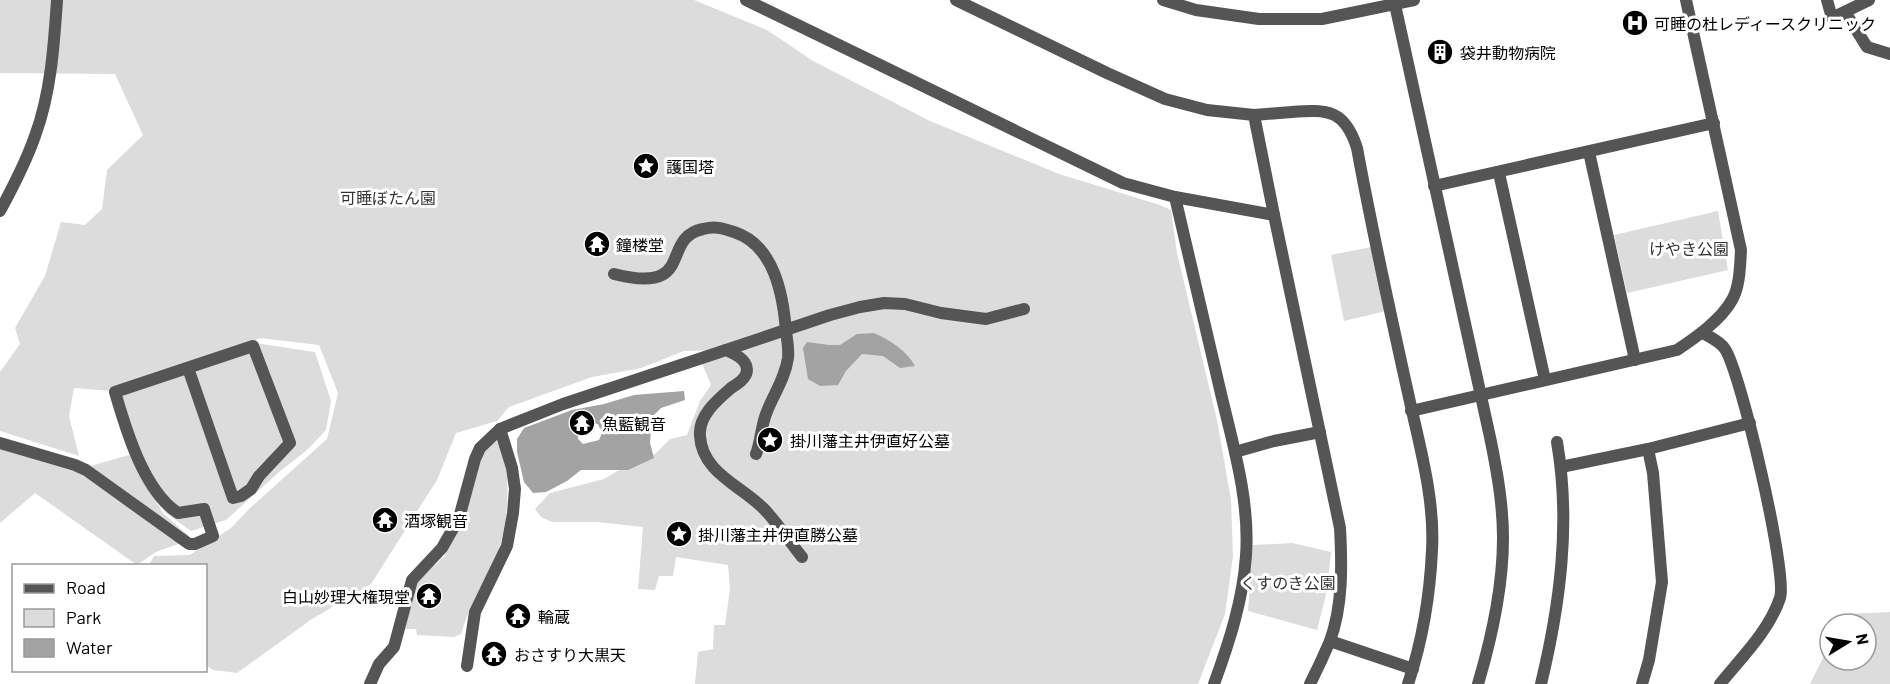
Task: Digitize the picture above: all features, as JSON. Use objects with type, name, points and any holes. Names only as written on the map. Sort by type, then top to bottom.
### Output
[{"type":"street","points":[[0,211],[36,135],[47,91],[57,0]]},
{"type":"street","points":[[746,0],[1123,183],[1175,197],[1275,215]]},
{"type":"street","points":[[956,0],[1165,99],[1208,110],[1254,115],[1317,110],[1332,112],[1346,124],[1352,133],[1430,506],[1433,549],[1427,600],[1408,684]]},
{"type":"street","points":[[1163,0],[1196,10],[1259,19],[1322,19],[1395,2],[1414,0]]},
{"type":"street","points":[[1411,411],[1677,350],[1703,333],[1732,300],[1740,274],[1741,250],[1686,0]]},
{"type":"street","points":[[1827,0],[1832,18],[1869,0]]},
{"type":"street","points":[[1395,2],[1501,501],[1503,539],[1501,572],[1492,634],[1478,684]]},
{"type":"street","points":[[1845,12],[1867,47],[1890,54]]},
{"type":"street","points":[[1254,115],[1340,528],[1342,561],[1339,603],[1330,641],[1310,684]]},
{"type":"street","points":[[1434,186],[1714,123]]},
{"type":"street","points":[[1588,152],[1635,360]]},
{"type":"street","points":[[1499,172],[1545,380]]},
{"type":"street","points":[[1175,197],[1235,452],[1246,516],[1246,556],[1231,638],[1214,684]]},
{"type":"street","points":[[614,273],[646,279],[665,274],[672,266],[683,238],[700,229],[717,226],[742,235],[762,251],[772,266],[784,311],[788,340],[785,369],[766,414],[756,454]]},
{"type":"street","points":[[370,684],[379,664],[394,647],[412,580],[441,548],[459,518],[480,448],[500,429],[574,400],[860,306],[884,303],[905,304],[949,314],[986,319],[1024,309]]},
{"type":"street","points":[[1703,333],[1725,347],[1750,423],[1778,557],[1781,596],[1767,626],[1720,684]]},
{"type":"street","points":[[0,443],[86,470],[172,534],[189,544],[195,544],[213,536],[204,509],[178,513],[167,507],[142,468],[115,392],[253,346],[290,443],[259,476],[251,489],[233,498],[188,368]]},
{"type":"street","points":[[726,350],[740,357],[746,363],[747,370],[745,377],[721,397],[701,422],[700,438],[703,451],[707,461],[716,472],[751,497],[766,511],[802,557]]},
{"type":"street","points":[[1561,467],[1648,449],[1750,423]]},
{"type":"street","points":[[467,666],[475,612],[507,546],[513,513],[515,489],[512,468],[500,429]]},
{"type":"street","points":[[1235,452],[1320,432]]},
{"type":"street","points":[[1541,684],[1554,632],[1562,552],[1564,503],[1557,442]]},
{"type":"street","points":[[1642,684],[1649,660],[1662,582],[1653,473],[1648,449]]},
{"type":"street","points":[[1330,641],[1413,669]]},
{"type":"green space","name":"可睡ぼたん園","points":[[0,0],[694,0],[767,30],[813,61],[930,121],[1059,174],[1171,210],[1177,253],[1217,420],[1231,500],[1233,556],[1225,614],[1198,684],[695,684],[698,652],[713,649],[714,625],[725,625],[730,589],[728,565],[676,557],[673,576],[659,576],[655,590],[638,589],[643,527],[597,522],[552,522],[541,517],[535,509],[550,493],[604,479],[633,462],[651,458],[670,439],[687,435],[700,401],[711,385],[701,361],[724,350],[684,351],[641,368],[592,377],[509,407],[497,421],[456,433],[437,480],[371,584],[312,619],[237,673],[213,670],[207,666],[207,564],[150,564],[154,556],[190,555],[231,528],[327,439],[338,393],[319,345],[260,338],[193,364],[255,343],[315,352],[331,401],[326,430],[306,451],[226,520],[191,531],[166,513],[150,491],[163,513],[192,539],[156,552],[138,564],[35,493],[0,523],[0,449],[73,471],[129,455],[135,464],[111,391],[74,388],[69,416],[79,456],[0,431],[0,372],[20,344],[15,328],[45,276],[61,222],[85,225],[102,209],[107,170],[143,135],[115,74],[0,73]]},
{"type":"green space","name":"けやき公園","points":[[1718,211],[1728,270],[1627,293],[1614,235]]},
{"type":"green space","points":[[1376,246],[1390,310],[1344,321],[1331,255]]},
{"type":"green space","points":[[498,440],[506,467],[507,503],[502,541],[494,562],[461,634],[454,637],[417,635],[416,629],[405,629],[415,583],[444,557],[467,509],[481,457],[489,446]]},
{"type":"green space","name":"くすのき公園","points":[[1292,543],[1331,552],[1327,591],[1317,630],[1248,611],[1253,545]]},
{"type":"green space","points":[[1890,612],[1890,684],[1810,684],[1818,668],[1818,672],[1878,672],[1878,613]]},
{"type":"water","points":[[874,333],[897,346],[915,366],[900,368],[883,356],[862,354],[846,371],[838,385],[820,386],[808,379],[803,348],[807,342],[840,345],[857,334]]},
{"type":"water","points":[[684,391],[685,400],[661,408],[652,417],[650,443],[654,458],[628,470],[581,470],[567,481],[546,492],[533,493],[524,482],[517,452],[517,439],[524,428],[572,410],[634,395]],"holes":[[[585,422],[598,424],[602,433],[599,440],[583,444],[578,439],[578,430]]]},
{"type":"place","name":"可睡の杜レディースクリニック","points":[[1635,23]]},
{"type":"place","name":"袋井動物病院","points":[[1440,52]]},
{"type":"place","name":"護国塔","points":[[646,166]]},
{"type":"place","name":"鐘楼堂","points":[[597,244]]},
{"type":"place","name":"魚藍観音","points":[[582,423]]},
{"type":"place","name":"掛川藩主井伊直好公墓","points":[[770,440]]},
{"type":"place","name":"酒塚観音","points":[[385,520]]},
{"type":"place","name":"掛川藩主井伊直勝公墓","points":[[679,534]]},
{"type":"place","name":"白山妙理大権現堂","points":[[429,596]]},
{"type":"place","name":"輪蔵","points":[[518,616]]},
{"type":"place","name":"おさすり大黒天","points":[[494,654]]}]
